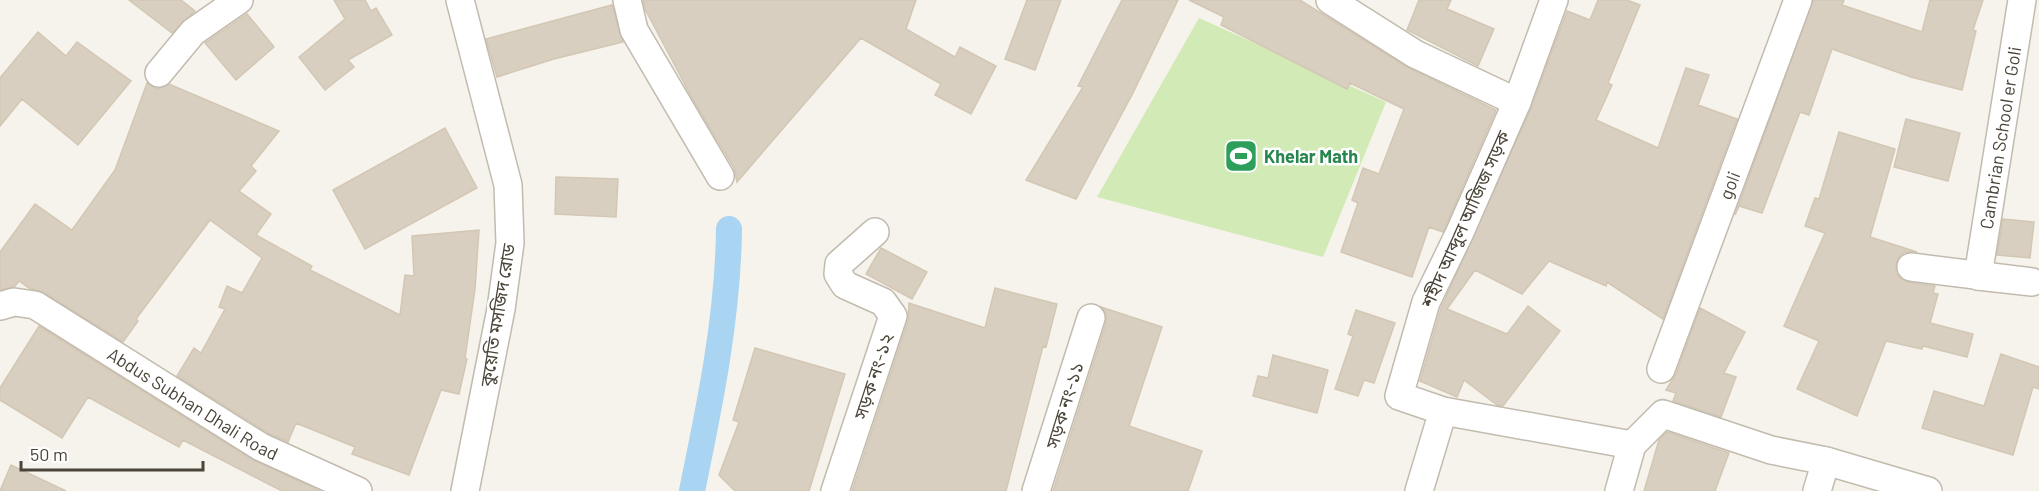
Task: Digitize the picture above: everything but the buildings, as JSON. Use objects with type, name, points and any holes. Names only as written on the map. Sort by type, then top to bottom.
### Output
[{"type":"street","points":[[159,73],[193,32],[239,0]]},
{"type":"street","name":"কুয়েতি মসজিদ রোড","points":[[460,0],[508,185],[510,243],[501,309],[465,491]]},
{"type":"street","points":[[627,0],[634,30],[720,176]]},
{"type":"street","points":[[1330,0],[1391,40],[1517,102]]},
{"type":"street","name":"শহীদ আব্দুল আজিজ সড়ক","points":[[1443,411],[1399,396],[1426,302],[1460,232],[1517,102],[1554,0]]},
{"type":"street","name":"goli","points":[[1661,369],[1798,0]]},
{"type":"street","name":"Cambrian School er Goli","points":[[1911,267],[2008,279],[2022,0]]},
{"type":"street","name":"সড়ক নং-১২","points":[[835,491],[893,316],[883,302],[845,285],[838,274],[839,264],[875,232]]},
{"type":"street","name":"Abdus Subhan Dhali Road","points":[[0,306],[14,302],[35,305],[261,447],[358,491]]},
{"type":"street","name":"সড়ক নং-১১","points":[[1036,491],[1091,318]]},
{"type":"street","points":[[1419,491],[1443,411],[1632,445]]},
{"type":"street","points":[[1619,491],[1632,445],[1663,414],[1772,450],[1826,462],[1928,491]]},
{"type":"street","points":[[1817,491],[1826,462]]},
{"type":"green space","points":[[1199,18],[1386,102],[1323,257],[1097,197]]},
{"type":"waterway","points":[[692,491],[722,328],[729,229]]},
{"type":"place","name":"Khelar Math","points":[[1241,156]]}]
